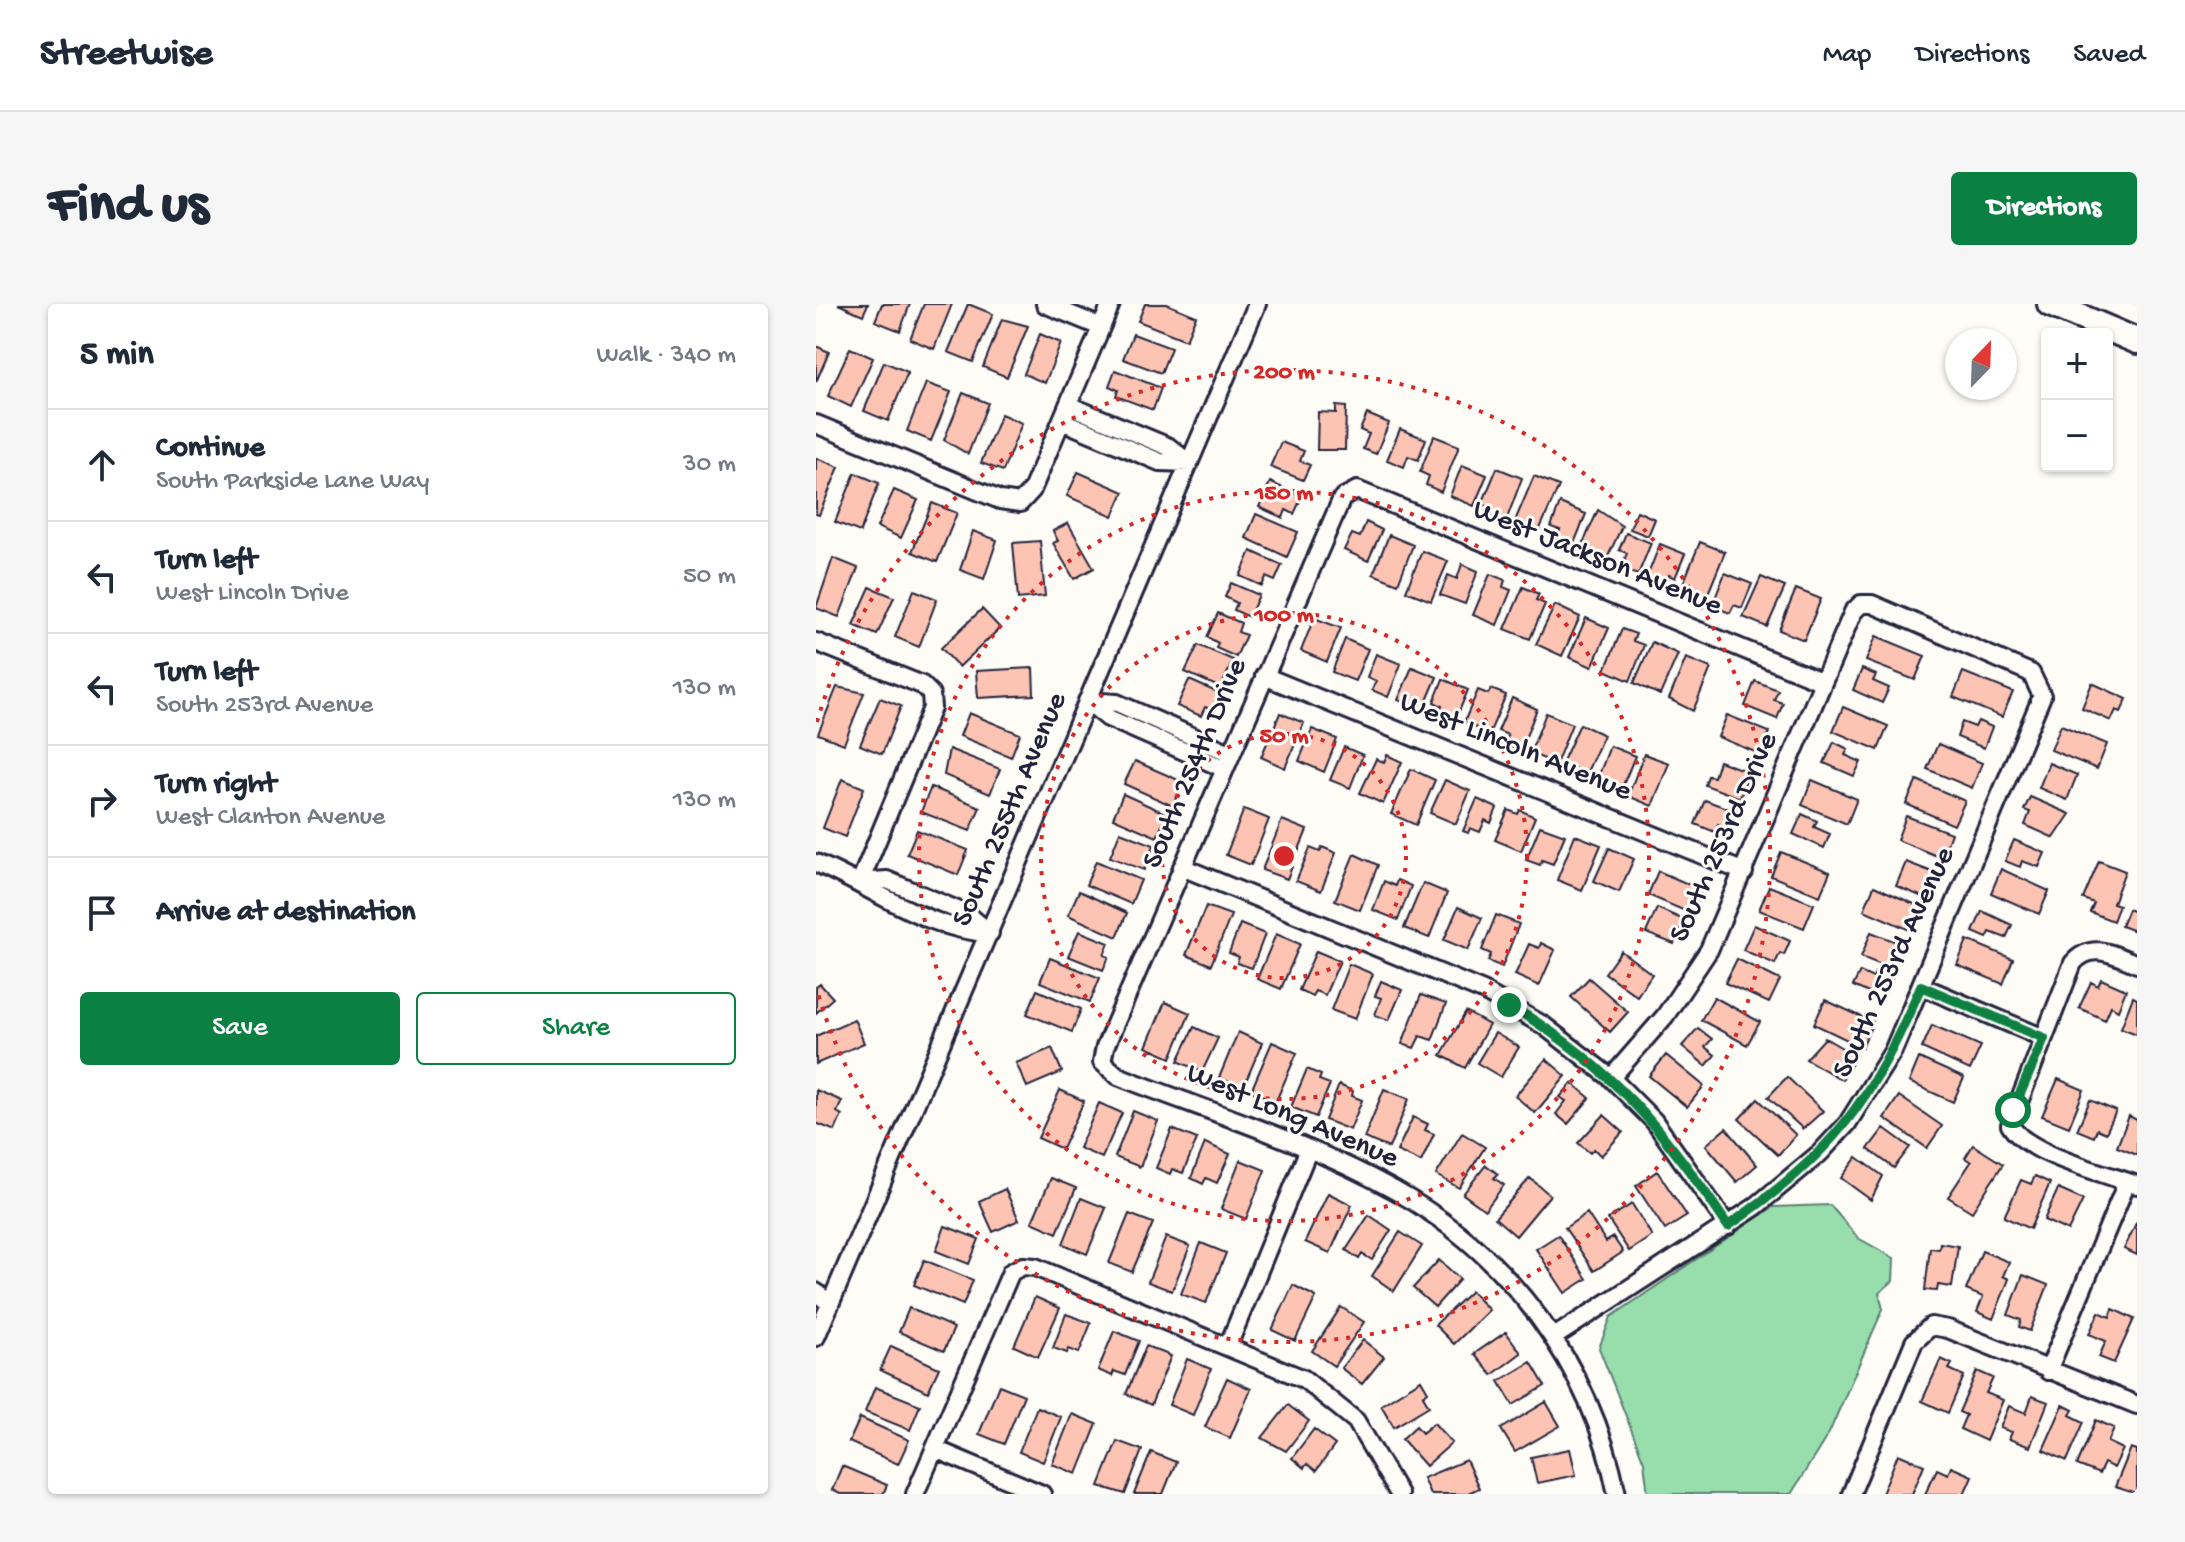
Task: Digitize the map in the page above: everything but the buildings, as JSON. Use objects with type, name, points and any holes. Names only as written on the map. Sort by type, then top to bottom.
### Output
[{"type":"main road","points":[[2050,304],[2137,341]]},
{"type":"street","points":[[1045,304],[1101,327]]},
{"type":"street","points":[[816,424],[1000,500],[1020,503],[1032,490],[1111,304]]},
{"type":"street","name":"South 255th Avenue","points":[[816,1337],[823,1303],[990,933],[1257,304]]},
{"type":"street","points":[[1065,413],[1160,462],[1189,463]]},
{"type":"street","name":"West Jackson Avenue","points":[[1349,491],[1357,490],[1823,682]]},
{"type":"street","name":"South 254th Drive","points":[[1102,1062],[1105,1047],[1226,761],[1342,498],[1349,491]]},
{"type":"street","name":"South 253rd Drive","points":[[1611,1078],[1665,1016],[1698,970],[1744,872],[1853,612],[1861,604],[1872,604],[2031,673],[2039,683]]},
{"type":"street","points":[[816,642],[922,685],[931,694],[932,708],[860,882]]},
{"type":"street","name":"West Lincoln Avenue","points":[[1264,676],[1744,872]]},
{"type":"street","name":"South 253rd Avenue","points":[[1554,1337],[1728,1226],[1795,1175],[1847,1124],[1882,1071],[1921,986],[2042,696],[2039,683]]},
{"type":"street","points":[[1087,701],[1108,718],[1226,761]]},
{"type":"street","points":[[816,863],[860,882],[887,880],[967,914],[990,933]]},
{"type":"street","points":[[1182,867],[1483,991],[1543,1025],[1611,1078],[1673,1145],[1728,1226]]},
{"type":"street","points":[[2048,1371],[2132,1183],[2017,1138],[2010,1125],[2073,963],[2082,954],[2093,950],[2137,964]]},
{"type":"street","points":[[1921,986],[2044,1038]]},
{"type":"street","name":"West Long Avenue","points":[[1102,1062],[1118,1076],[1308,1151],[1396,1191],[1467,1241],[1508,1279],[1554,1337]]},
{"type":"street","points":[[1228,1346],[1308,1151]]},
{"type":"street","points":[[915,1494],[1011,1272],[1023,1266],[1035,1267],[1284,1368],[1331,1398],[1356,1421],[1399,1494]]},
{"type":"street","points":[[816,1292],[823,1303]]},
{"type":"street","points":[[1851,1494],[1914,1342],[1931,1326],[1948,1329],[2137,1405]]},
{"type":"street","points":[[1554,1337],[1590,1406],[1617,1494]]},
{"type":"street","points":[[935,1449],[1042,1494]]},
{"type":"green space","points":[[1830,1205],[1858,1238],[1894,1258],[1893,1281],[1879,1293],[1883,1309],[1829,1433],[1791,1494],[1648,1494],[1644,1462],[1599,1348],[1611,1317],[1773,1207]]},
{"type":"route","points":[[1509,1005],[1573,1047],[1611,1078],[1654,1121],[1728,1226],[1795,1175],[1847,1124],[1872,1089],[1893,1051],[1921,986],[2044,1038],[2013,1110]]}]
